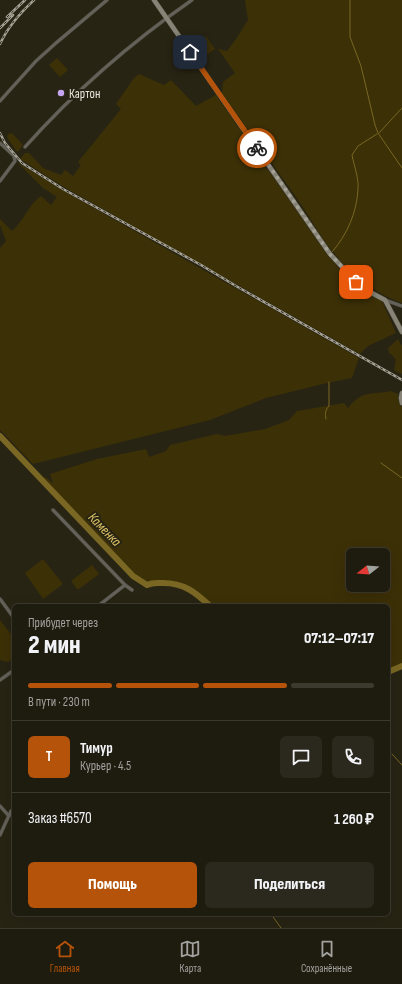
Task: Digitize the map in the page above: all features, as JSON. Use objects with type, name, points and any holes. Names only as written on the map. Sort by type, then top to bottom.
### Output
[{"type":"street","points":[[0,101],[36,61],[107,0]]},
{"type":"street","points":[[154,0],[330,254],[356,282],[368,291],[385,300],[402,306]]},
{"type":"street","points":[[25,147],[88,82],[114,59],[166,18],[192,0]]},
{"type":"street","points":[[0,143],[14,156],[15,161],[0,181]]},
{"type":"street","points":[[385,300],[402,332]]},
{"type":"street","points":[[402,393],[402,403]]},
{"type":"street","points":[[53,510],[125,585],[132,590]]},
{"type":"street","points":[[101,604],[125,585]]},
{"type":"street","points":[[0,599],[12,615]]},
{"type":"street","points":[[0,680],[12,671]]},
{"type":"street","points":[[0,806],[9,816]]},
{"type":"street","points":[[0,835],[12,811]]},
{"type":"shaded area","points":[[245,0],[402,0],[402,303],[382,294],[364,283],[341,262],[324,240],[296,197],[222,93],[223,82],[235,73],[218,49],[227,51],[248,20]]},
{"type":"shaded area","points":[[206,36],[215,49],[201,59],[192,47]]},
{"type":"shaded area","points":[[57,58],[68,70],[60,77],[49,65]]},
{"type":"shaded area","points":[[139,74],[164,85],[171,80],[196,106],[216,95],[328,256],[344,274],[362,290],[382,301],[396,333],[368,346],[360,354],[64,187],[20,159],[25,153],[29,153],[43,168],[61,175],[65,170],[73,176],[81,165],[78,162],[121,109],[116,104],[134,78]]},
{"type":"shaded area","points":[[12,133],[23,145],[19,151],[16,151],[7,137],[8,134]]},
{"type":"shaded area","points":[[17,162],[62,190],[359,358],[352,378],[266,398],[210,420],[33,464],[0,430],[0,248],[6,241],[0,225],[0,219],[12,231],[41,196],[51,205],[57,197],[43,188]]},
{"type":"shaded area","points":[[398,339],[402,346],[402,374],[394,370],[395,360],[389,353],[388,348]]},
{"type":"shaded area","points":[[391,391],[398,394],[398,399],[402,407],[402,663],[390,669],[390,604],[210,604],[184,584],[168,582],[147,585],[133,576],[41,480],[45,477],[53,483],[50,474],[97,459],[146,449],[149,457],[166,451],[170,445],[217,434],[225,436],[265,429],[289,420],[297,411],[344,403],[348,408],[358,398],[367,394]]},
{"type":"shaded area","points":[[43,559],[63,584],[43,599],[25,573]]},
{"type":"shaded area","points":[[92,565],[99,574],[77,589],[71,581]]},
{"type":"shaded area","points":[[0,620],[12,635],[12,660],[7,662],[0,660]]},
{"type":"waterway","points":[[350,0],[350,37],[361,66],[375,125],[378,133],[402,168]]},
{"type":"waterway","points":[[379,133],[402,108]]},
{"type":"waterway","points":[[332,252],[347,231],[356,206],[358,185],[352,155],[358,146],[377,134]]},
{"type":"waterway","points":[[326,419],[325,415],[329,406],[329,382]]},
{"type":"waterway","name":"Каменка","points":[[0,436],[133,576],[147,585],[153,583],[170,583],[189,589],[208,604]]},
{"type":"waterway","points":[[381,463],[402,478]]},
{"type":"waterway","name":"Каменка","points":[[390,671],[402,666]]},
{"type":"waterway","points":[[392,754],[402,765]]},
{"type":"waterway","points":[[272,916],[281,928]]},
{"type":"railway","points":[[7,17],[25,0]]},
{"type":"railway","points":[[0,44],[15,20],[34,0]]},
{"type":"railway","points":[[0,28],[13,15]]},
{"type":"railway","points":[[0,133],[5,143],[22,163],[63,189],[201,265],[402,380]]},
{"type":"way so far","points":[[257,148],[330,254],[356,282]]},
{"type":"place","name":"Картон","points":[[61,93]]},
{"type":"route","points":[[190,52],[257,148]]}]
